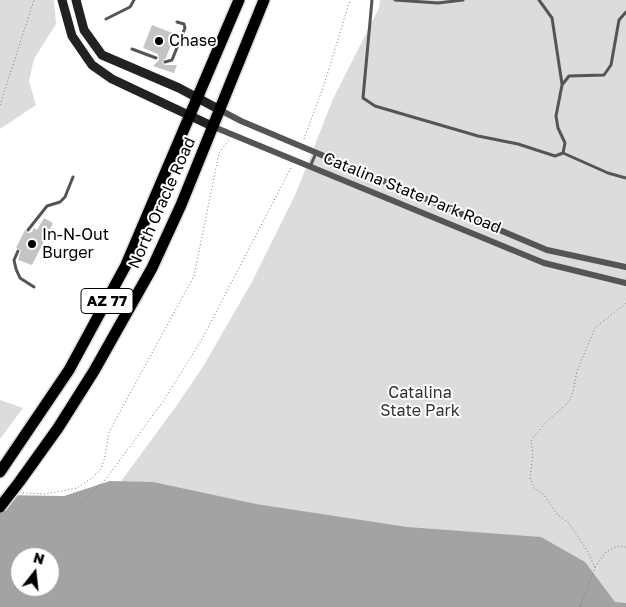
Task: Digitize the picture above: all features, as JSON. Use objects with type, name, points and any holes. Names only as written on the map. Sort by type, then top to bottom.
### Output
[{"type":"highway","name":"North Oracle Road","points":[[0,472],[69,370],[133,250],[199,99],[239,0]]},
{"type":"highway","name":"North Oracle Road","points":[[0,506],[19,487],[58,428],[132,305],[181,205],[264,0]]},
{"type":"street","name":"Catalina State Park Road","points":[[62,0],[72,36],[92,65],[112,79],[214,127],[310,168],[544,263],[626,283]]},
{"type":"street","points":[[76,0],[84,30],[102,55],[179,88],[220,110]]},
{"type":"street","name":"Catalina State Park Road","points":[[220,110],[301,147],[547,250],[626,267]]},
{"type":"lane","points":[[106,19],[130,7],[134,0]]},
{"type":"lane","points":[[372,0],[363,98],[375,106],[478,136],[518,144],[555,156],[563,153],[608,173],[626,178]]},
{"type":"lane","points":[[395,0],[438,3],[463,0]]},
{"type":"lane","points":[[539,0],[552,18],[562,85],[556,116],[558,128],[565,143],[563,153]]},
{"type":"lane","points":[[562,85],[569,76],[604,75],[611,65],[620,20],[626,12]]},
{"type":"lane","points":[[165,62],[168,63],[172,60],[186,28],[184,24],[177,22]]},
{"type":"lane","points":[[132,49],[156,58]]},
{"type":"lane","points":[[310,168],[316,153]]},
{"type":"lane","points":[[28,230],[47,206],[60,202],[66,197],[73,177]]},
{"type":"lane","points":[[18,251],[14,260],[20,278],[34,286]]},
{"type":"path","points":[[0,106],[34,0]]},
{"type":"path","points":[[301,147],[324,85],[350,0]]},
{"type":"path","points":[[19,487],[46,494],[77,488],[101,469],[105,458],[109,432],[194,276],[219,153],[232,134]]},
{"type":"path","points":[[86,497],[106,479],[164,400],[202,341],[294,161]]},
{"type":"path","points":[[595,568],[588,552],[569,523],[557,514],[544,495],[534,488],[530,478],[533,454],[531,441],[546,422],[569,402],[574,392],[577,371],[595,328],[626,303]]},
{"type":"path","points":[[580,607],[595,568],[606,552],[618,546],[626,547]]},
{"type":"green space","points":[[0,0],[54,0],[56,24],[34,59],[29,81],[36,105],[0,129]]},
{"type":"green space","name":"Catalina State Park","points":[[380,0],[626,0],[626,607],[68,607],[59,597],[60,572],[119,484],[204,365],[253,280],[296,193],[333,99],[379,8]]},
{"type":"green space","points":[[0,400],[23,408],[0,439]]},
{"type":"shaded area","points":[[110,481],[153,482],[256,504],[407,527],[541,537],[585,562],[615,602],[626,603],[626,607],[0,607],[0,495],[64,496]]},
{"type":"building","name":"Chase","points":[[152,25],[175,34],[166,58],[162,62],[165,65],[177,65],[174,73],[153,66],[159,60],[158,54],[143,48]]},
{"type":"building","points":[[44,218],[53,223],[32,265],[18,260],[21,250],[16,248],[25,230],[28,233],[32,232],[34,228],[37,230]]},
{"type":"place","name":"Chase","points":[[159,41]]},
{"type":"place","name":"In-N-Out Burger","points":[[32,244]]}]
